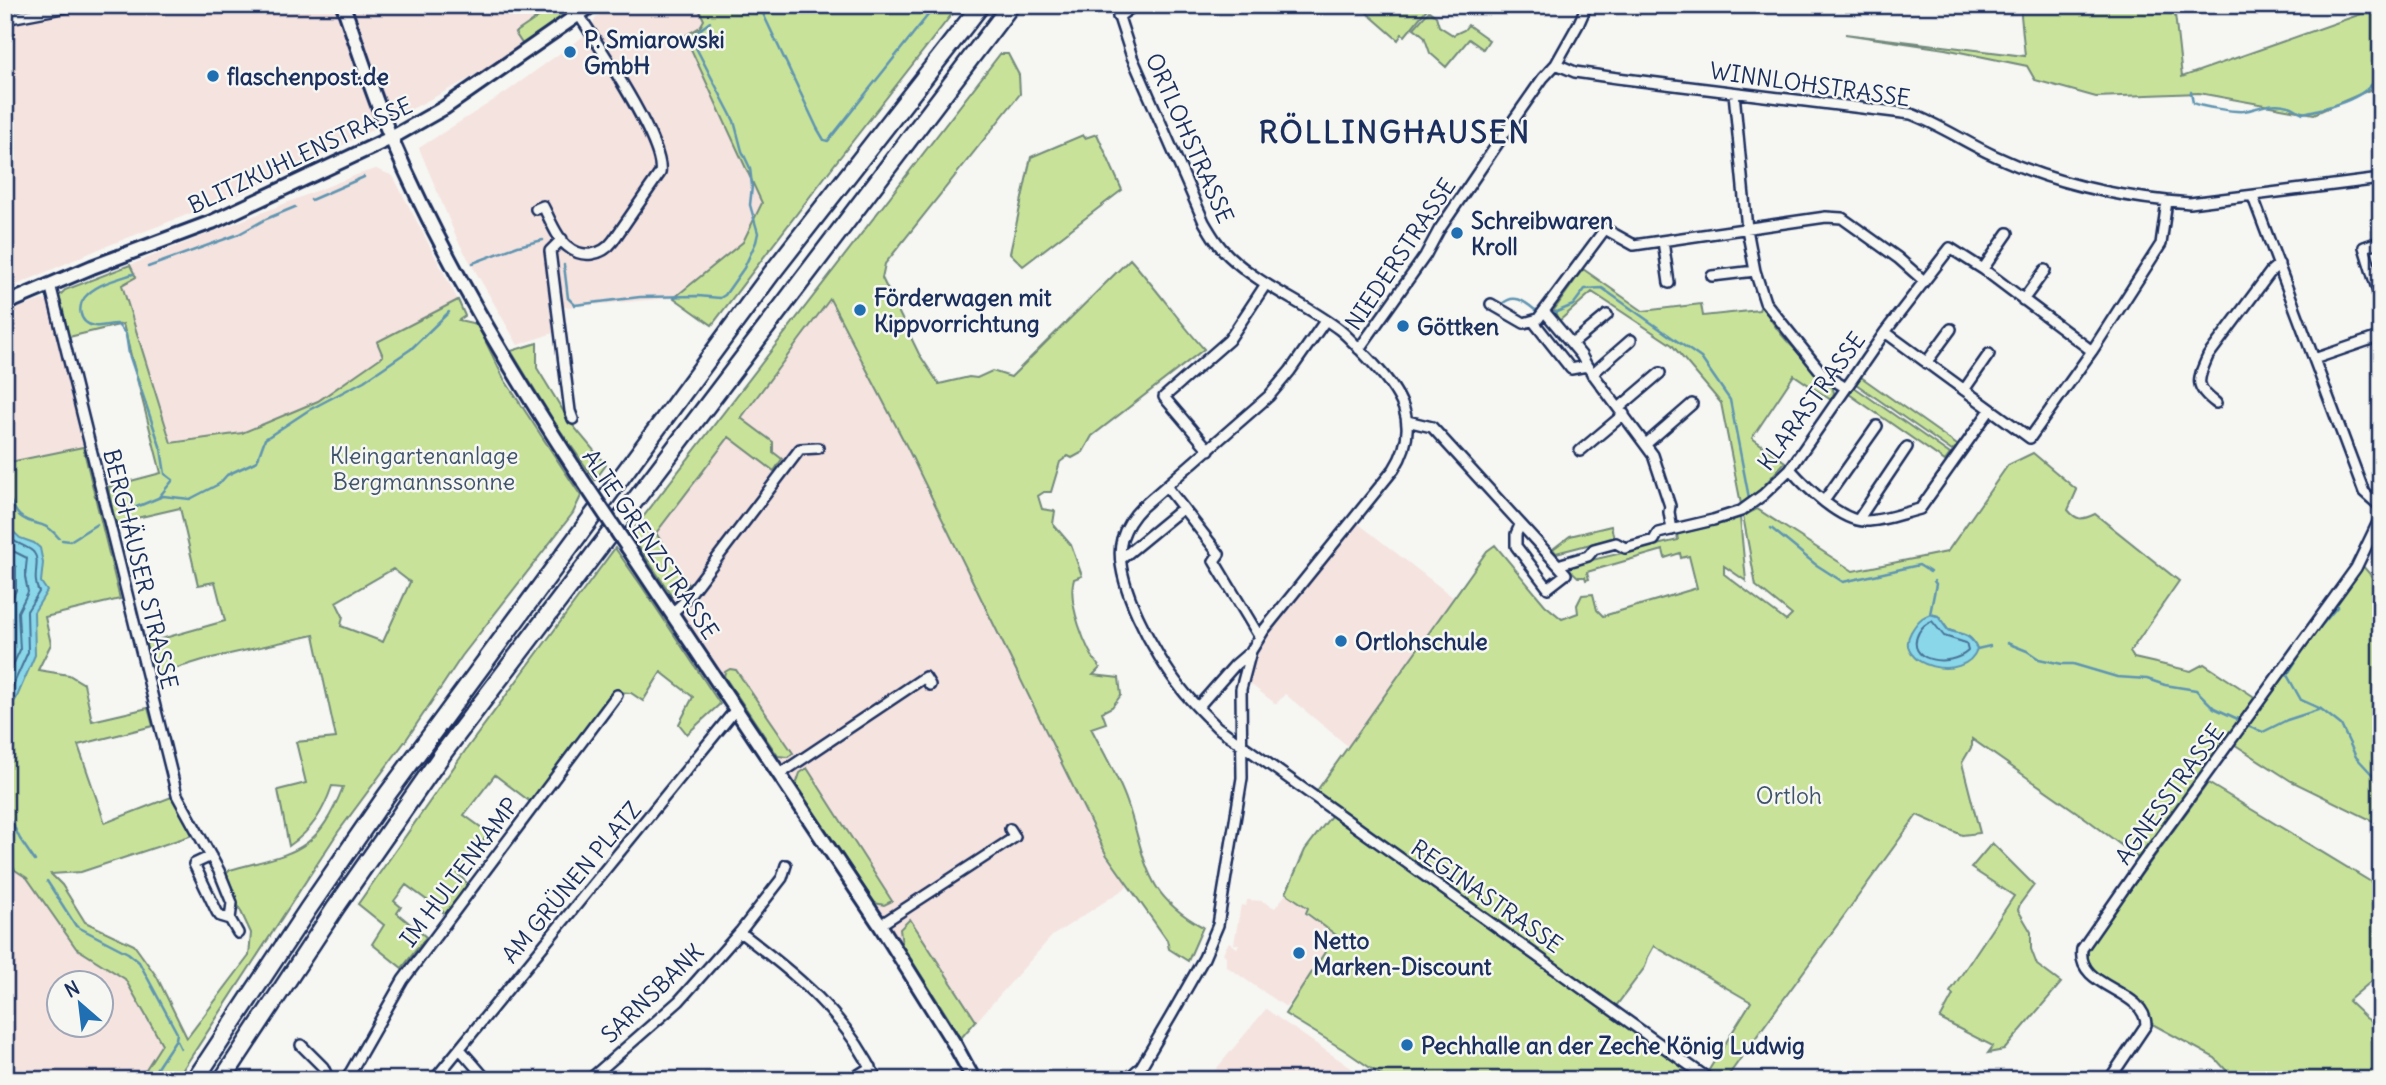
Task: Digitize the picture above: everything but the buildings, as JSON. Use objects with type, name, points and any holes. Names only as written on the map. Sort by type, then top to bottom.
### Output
[{"type":"highway","points":[[195,1080],[386,796],[771,274],[981,5]]},
{"type":"highway","points":[[222,1080],[336,906],[444,752],[1010,5]]},
{"type":"street","points":[[5,19],[78,5]]},
{"type":"street","name":"ALTE GRENZSTRASSE","points":[[343,5],[391,138],[477,313],[527,397],[880,925],[974,1080]]},
{"type":"street","name":"BLITZKUHLENSTRASSE","points":[[5,304],[212,222],[391,138],[444,108],[592,5]]},
{"type":"street","name":"ORTLOHSTRASSE","points":[[1115,5],[1136,67],[1204,222],[1215,241],[1229,256],[1266,284],[1341,331],[1399,395],[1407,421]]},
{"type":"street","points":[[1118,17],[1135,5]]},
{"type":"street","name":"NIEDERSTRASSE","points":[[1359,349],[1529,98],[1556,64],[1587,5]]},
{"type":"street","points":[[536,209],[543,206],[568,247],[588,254],[602,252],[609,247],[660,173],[662,165],[622,81],[579,15]]},
{"type":"street","name":"WINNLOHSTRASSE","points":[[1556,64],[1582,73],[1911,114],[1938,124],[1992,155],[2051,179],[2113,193],[2167,201],[2190,203],[2253,197],[2381,179]]},
{"type":"street","points":[[1734,93],[1747,229],[1755,271],[1765,302],[1822,373],[1846,388]]},
{"type":"street","points":[[2253,197],[2364,492],[2381,507]]},
{"type":"street","points":[[1885,332],[2030,438],[2092,351],[2161,244],[2167,201]]},
{"type":"street","points":[[1491,304],[1524,323],[1538,319],[1605,229],[1634,245],[1826,217],[1842,218],[1898,258],[1924,281]]},
{"type":"street","points":[[1983,269],[2008,233]]},
{"type":"street","points":[[562,239],[550,251],[573,419]]},
{"type":"street","points":[[1663,241],[1669,283]]},
{"type":"street","points":[[2381,241],[2364,247],[2381,302]]},
{"type":"street","name":"KLARASTRASSE","points":[[1558,565],[1588,556],[1594,549],[1616,543],[1625,548],[1654,540],[1658,533],[1741,511],[1763,495],[1790,469],[1885,332],[1950,248],[1983,269],[2092,351]]},
{"type":"street","points":[[2216,403],[2202,393],[2198,379],[2208,356],[2279,264]]},
{"type":"street","points":[[2023,300],[2045,270]]},
{"type":"street","points":[[1712,276],[1755,271]]},
{"type":"street","name":"BERGHÄUSER STRASSE","points":[[50,284],[177,795],[211,856],[232,903],[230,919],[238,933]]},
{"type":"street","points":[[1209,450],[1164,397],[1229,340],[1266,284]]},
{"type":"street","points":[[1544,311],[1572,344],[1653,455],[1670,506],[1668,512],[1672,530]]},
{"type":"street","points":[[1572,344],[1607,315]]},
{"type":"street","points":[[1121,559],[1122,540],[1134,515],[1269,396],[1325,321]]},
{"type":"street","points":[[1533,321],[1571,369],[1590,370],[1631,340]]},
{"type":"street","points":[[1926,362],[1951,330]]},
{"type":"street","points":[[2314,359],[2381,336]]},
{"type":"street","points":[[1964,390],[1989,355]]},
{"type":"street","points":[[1580,451],[1660,373]]},
{"type":"street","points":[[1646,444],[1692,404]]},
{"type":"street","points":[[1790,469],[1808,489],[1847,516],[1858,520],[1868,522],[1920,509],[1990,410]]},
{"type":"street","points":[[1126,1080],[1141,1067],[1204,958],[1218,925],[1242,778],[1241,689],[1251,650],[1259,636],[1394,468],[1403,454],[1408,438],[1407,421],[1432,427],[1566,573],[1548,588],[1516,546],[1516,534],[1520,525]]},
{"type":"street","points":[[1825,500],[1877,426]]},
{"type":"street","points":[[1858,520],[1907,447]]},
{"type":"street","points":[[673,612],[683,603],[800,449],[818,448]]},
{"type":"street","points":[[1166,486],[1219,554],[1214,561],[1259,636]]},
{"type":"street","points":[[1121,559],[1182,508]]},
{"type":"street","name":"AGNESSTRASSE","points":[[2109,1080],[2146,1024],[2146,1017],[2133,1002],[2101,982],[2083,965],[2082,949],[2356,568],[2381,516]]},
{"type":"street","name":"REGINASTRASSE","points":[[1121,559],[1128,592],[1139,619],[1179,687],[1217,727],[1710,1080]]},
{"type":"street","points":[[1198,707],[1251,650]]},
{"type":"street","points":[[780,774],[925,677],[930,685]]},
{"type":"street","name":"IM HULTENKAMP","points":[[346,1080],[403,980],[617,695]]},
{"type":"street","name":"AM GRÜNEN PLATZ","points":[[434,1080],[736,709]]},
{"type":"street","points":[[880,925],[1015,837],[1010,829]]},
{"type":"street","name":"BERGHÄUSER STRASSE","points":[[211,856],[194,864],[217,912],[230,919]]},
{"type":"street","name":"SARNSBANK","points":[[589,1080],[679,1001],[740,932],[782,878],[786,865]]},
{"type":"street","points":[[740,932],[794,973],[841,1020],[877,1080]]},
{"type":"street","points":[[301,1045],[323,1067],[329,1080]]},
{"type":"street","points":[[460,1049],[486,1080]]},
{"type":"street","points":[[850,1080],[871,1067]]},
{"type":"shaded area","points":[[5,5],[556,5],[515,33],[523,45],[478,74],[349,142],[248,191],[99,249],[5,290]]},
{"type":"shaded area","points":[[613,5],[696,5],[761,203],[744,241],[674,298],[553,308],[556,332],[518,345],[458,241],[419,148],[505,93],[588,33],[596,18]]},
{"type":"shaded area","points":[[376,169],[393,176],[458,300],[377,342],[384,356],[318,401],[242,433],[171,443],[121,285],[136,277],[130,265]]},
{"type":"shaded area","points":[[829,298],[907,447],[1106,854],[1130,885],[1052,936],[958,1042],[664,598],[681,573],[656,533],[729,436],[774,471],[773,442],[740,419]]},
{"type":"shaded area","points":[[42,300],[48,302],[54,317],[83,447],[5,463],[5,313]]},
{"type":"shaded area","name":"Ortlohschule","points":[[1355,521],[1454,598],[1349,747],[1285,694],[1276,704],[1245,680],[1252,651]]},
{"type":"shaded area","points":[[5,854],[15,870],[27,878],[76,948],[111,970],[46,970],[46,1040],[116,1040],[116,973],[125,979],[162,1044],[139,1080],[5,1080]]},
{"type":"shaded area","points":[[1286,894],[1308,908],[1305,914],[1336,934],[1286,1007],[1226,966],[1226,956],[1223,953],[1229,942],[1237,948],[1239,944],[1234,944],[1241,905],[1246,906],[1247,900],[1262,901],[1275,908]]},
{"type":"shaded area","points":[[1266,1009],[1281,1020],[1369,1080],[1207,1080]]},
{"type":"green space","points":[[556,5],[580,5],[523,45],[515,33]]},
{"type":"green space","points":[[697,5],[959,5],[712,325],[674,298],[743,242],[762,203],[685,36],[700,27],[704,20]]},
{"type":"green space","points":[[1358,5],[1430,5],[1405,36],[1402,34],[1398,40]]},
{"type":"green space","points":[[2020,5],[2174,5],[2182,77],[2381,7],[2381,85],[2314,114],[2199,93],[2096,97],[2035,80],[2027,66],[1945,49],[1845,34],[2025,56]]},
{"type":"green space","points":[[1429,11],[1436,16],[1439,26],[1453,35],[1468,25],[1489,40],[1483,49],[1469,39],[1446,67],[1430,53],[1424,36],[1414,28]]},
{"type":"green space","points":[[1000,54],[1008,54],[1019,75],[1020,94],[885,264],[882,278],[919,354],[939,384],[969,377],[977,378],[992,371],[1011,377],[1130,259],[1204,349],[1092,436],[1083,452],[1072,458],[1068,456],[1060,462],[1051,492],[1038,496],[1042,509],[1055,511],[1053,524],[1071,545],[1082,576],[1074,579],[1073,600],[1083,638],[1100,668],[1093,675],[1119,678],[1121,695],[1112,707],[1102,712],[1106,723],[1091,728],[1123,792],[1144,858],[1157,888],[1183,915],[1203,927],[1188,961],[1169,949],[1167,940],[1106,854],[907,447],[830,299],[741,418],[773,442],[773,452],[782,459],[774,471],[729,437],[656,533],[688,584],[683,592],[672,596],[630,534]]},
{"type":"green space","points":[[1097,134],[1122,190],[1023,266],[1010,253],[1031,157],[1083,135],[1085,138]]},
{"type":"green space","name":"Kleingartenanlage Bergmannssonne","points":[[130,265],[136,277],[122,285],[171,443],[242,433],[318,401],[383,356],[377,342],[458,300],[465,316],[459,320],[477,324],[504,379],[581,496],[573,513],[462,656],[406,740],[338,832],[176,1080],[139,1080],[162,1044],[125,979],[116,973],[116,970],[111,970],[76,948],[27,878],[15,870],[5,854],[5,463],[83,447],[120,599],[45,617],[51,644],[38,670],[69,675],[84,684],[92,721],[148,708],[153,726],[78,745],[105,823],[174,796],[193,835],[81,872],[51,874],[62,885],[85,922],[134,945],[157,977],[187,1038],[249,956],[251,933],[228,884],[227,873],[287,854],[312,838],[323,826],[343,787],[332,786],[316,820],[289,846],[278,790],[306,783],[296,742],[336,738],[314,635],[203,660],[151,676],[143,644],[225,621],[215,582],[198,585],[180,508],[115,523],[108,487],[161,473],[123,324],[69,337],[59,296],[65,290]],"holes":[[[393,569],[410,582],[383,642],[341,626],[343,616],[336,602]]]},
{"type":"green space","points":[[1583,269],[1643,311],[1701,304],[1703,316],[1759,310],[1762,303],[1783,336],[1832,385],[1834,393],[1831,400],[1794,375],[1752,438],[1785,462],[1760,490],[1741,504],[1721,403],[1672,345],[1592,292],[1559,321],[1554,310]]},
{"type":"green space","points":[[537,343],[537,368],[570,422],[606,465],[595,480],[555,423],[511,351]]},
{"type":"green space","points":[[1861,377],[1960,447],[1958,450],[1955,448],[1952,451],[1856,384]]},
{"type":"green space","points":[[1854,387],[1950,454],[1945,461],[1849,394]]},
{"type":"green space","name":"Ortloh","points":[[2033,453],[2077,490],[2068,510],[2071,514],[2080,518],[2095,514],[2179,581],[2130,652],[2134,658],[2191,671],[2204,664],[2256,698],[2356,558],[2381,587],[2381,825],[2291,781],[2226,739],[2138,858],[1972,739],[1972,746],[1962,763],[1980,833],[1962,835],[1917,815],[1725,1080],[1716,1080],[1707,1073],[1751,1002],[1654,946],[1645,967],[1616,1006],[1316,792],[1487,551],[1495,545],[1545,605],[1562,619],[1578,613],[1577,605],[1582,595],[1593,594],[1597,610],[1603,616],[1697,588],[1689,556],[1681,558],[1680,553],[1665,558],[1663,550],[1587,572],[1589,579],[1586,580],[1585,577],[1578,577],[1566,566],[1678,540],[1677,534],[1733,521],[1732,514],[1740,518],[1746,581],[1724,566],[1724,574],[1786,621],[1792,615],[1756,586],[1743,516],[1757,509],[1853,571],[1947,552],[2008,465]]},
{"type":"green space","points":[[1611,526],[1614,538],[1556,553],[1553,549],[1570,536]]},
{"type":"green space","points":[[615,548],[720,704],[687,734],[679,724],[693,697],[661,672],[643,701],[631,693],[617,692],[532,803],[495,775],[464,815],[489,833],[458,874],[468,884],[446,914],[406,885],[394,901],[401,907],[397,913],[426,937],[402,968],[372,944],[384,925],[358,904],[465,751]]},
{"type":"green space","points":[[730,669],[736,670],[793,753],[788,757],[778,756],[724,676]]},
{"type":"green space","points":[[807,768],[892,901],[884,905],[875,903],[796,785],[800,773]]},
{"type":"green space","points":[[2208,783],[2381,888],[2381,973],[2348,1001],[2381,1028],[2381,1080],[2235,1080],[2215,1058],[2143,1019],[2146,1011],[2096,984],[2087,970],[2088,948]]},
{"type":"green space","points":[[1334,812],[1706,1080],[1388,1080],[1285,1014],[1336,935],[1306,913],[1308,908],[1286,893],[1305,850]]},
{"type":"green space","points":[[1992,843],[2034,885],[2018,910],[2031,932],[2031,949],[2037,965],[2061,983],[2004,1050],[1988,1053],[1993,1046],[1940,1019],[1953,995],[1950,992],[2014,896],[1971,868]]},
{"type":"green space","points":[[910,919],[976,1021],[961,1038],[902,945],[900,929]]},
{"type":"water","points":[[5,524],[20,538],[40,548],[43,563],[41,582],[47,591],[34,612],[35,655],[16,699],[5,714]]},
{"type":"water","points":[[1931,614],[1938,616],[1948,630],[1966,635],[1972,640],[1977,649],[1970,660],[1959,666],[1946,668],[1920,662],[1912,654],[1908,644],[1911,632],[1919,620]]},
{"type":"waterway","points":[[759,5],[817,128],[824,140],[828,141],[936,5]]},
{"type":"waterway","points":[[564,265],[568,298],[575,305],[640,297],[720,298],[744,268],[758,233],[750,205],[750,168],[734,121],[692,40],[693,35],[710,22]]},
{"type":"waterway","points":[[2191,92],[2193,103],[2211,108],[2244,111],[2277,104],[2303,113],[2354,98],[2376,79],[2381,79]]},
{"type":"waterway","points":[[311,200],[364,177]]},
{"type":"waterway","points":[[148,267],[239,234],[295,207]]},
{"type":"waterway","points":[[473,263],[518,246],[543,240]]},
{"type":"waterway","points":[[133,274],[93,290],[84,298],[80,308],[85,322],[98,326],[117,324],[126,334],[129,354],[161,449],[165,474],[173,480],[159,497]]},
{"type":"waterway","points":[[1554,313],[1573,305],[1585,289],[1602,288],[1701,358],[1730,400],[1749,498]]},
{"type":"waterway","points":[[1502,304],[1515,299],[1523,301],[1535,310],[1540,309]]},
{"type":"waterway","points":[[122,513],[163,496],[190,499],[219,484],[227,475],[257,461],[265,439],[309,410],[364,381],[411,349],[449,312]]},
{"type":"waterway","points":[[5,491],[20,516],[43,525],[59,538]]},
{"type":"waterway","points":[[62,540],[70,541],[97,524]]},
{"type":"waterway","points":[[1771,528],[1815,564],[1843,582],[1919,565],[1930,572]]},
{"type":"waterway","points":[[1934,581],[1936,584],[1930,614],[1938,616],[1948,630],[1969,637],[1977,649],[1990,646]]},
{"type":"waterway","points":[[2321,709],[2301,700],[2287,675],[2310,639],[2338,606]]},
{"type":"waterway","points":[[2007,643],[2039,659],[2073,664],[2117,677],[2147,679],[2196,690],[2214,708],[2240,720]]},
{"type":"waterway","points":[[2247,726],[2263,732],[2287,720],[2321,709],[2341,725],[2356,757],[2381,784]]},
{"type":"waterway","points":[[5,808],[20,839],[35,861]]},
{"type":"waterway","points":[[47,881],[76,926],[128,953],[139,962],[177,1033],[176,1039],[181,1049]]},
{"type":"waterway","points":[[149,1080],[176,1039]]},
{"type":"place","name":"P. Smiarowski GmbH","points":[[570,52]]},
{"type":"place","name":"flaschenpost.de","points":[[213,76]]},
{"type":"place","name":"Schreibwaren Kroll","points":[[1457,233]]},
{"type":"place","name":"Förderwagen mit Kippvorrichtung","points":[[860,310]]},
{"type":"place","name":"Göttken","points":[[1403,326]]},
{"type":"place","name":"Ortlohschule","points":[[1341,641]]},
{"type":"place","name":"Netto Marken-Discount","points":[[1299,953]]},
{"type":"place","name":"Pechhalle an der Zeche König Ludwig","points":[[1407,1045]]},
{"type":"district","name":"RÖLLINGHAUSEN","points":[[1395,132]]}]
